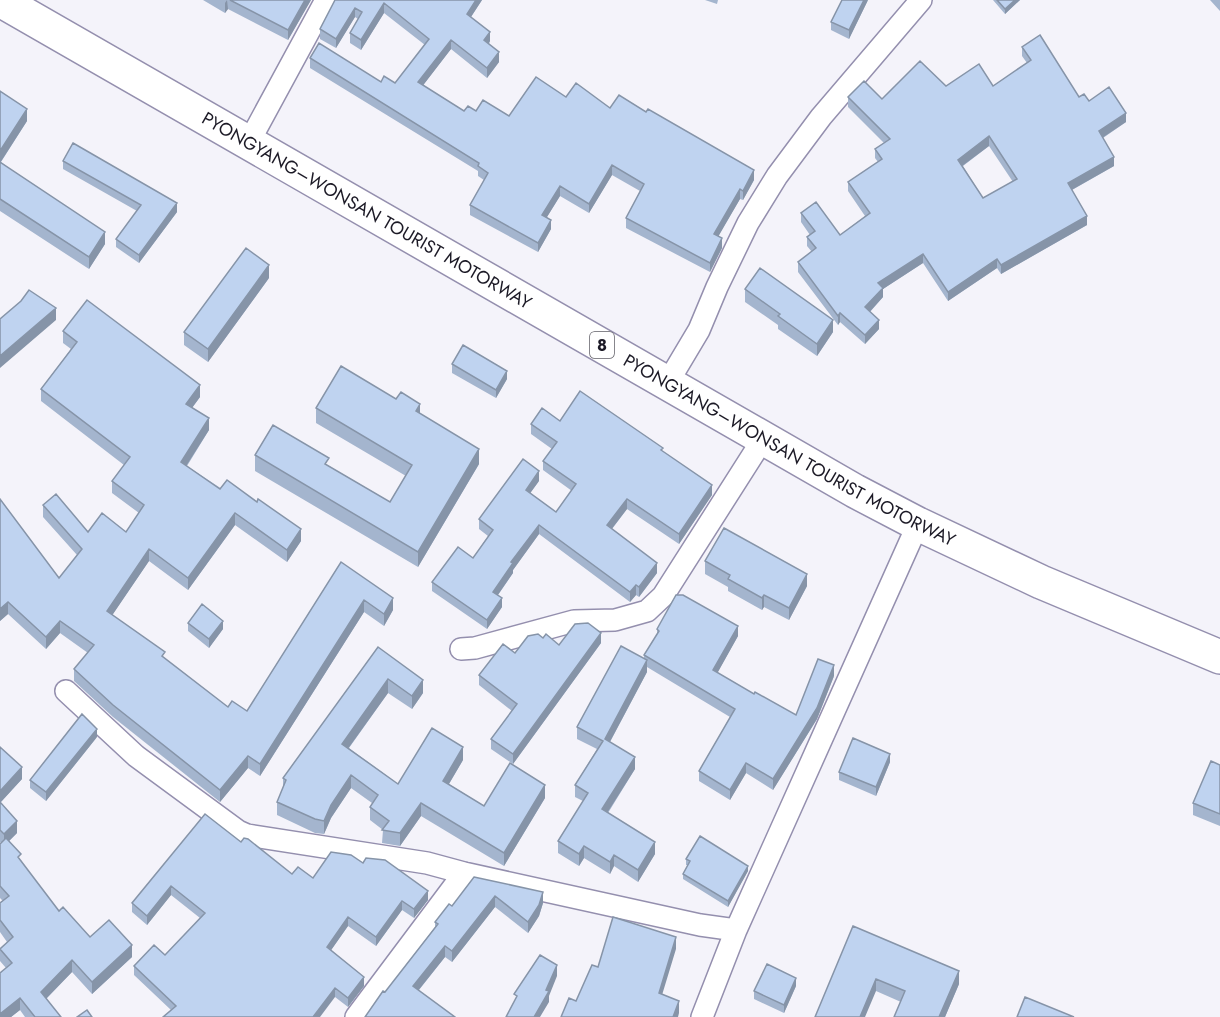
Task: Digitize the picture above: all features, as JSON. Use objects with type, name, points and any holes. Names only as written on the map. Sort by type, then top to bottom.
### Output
[{"type":"highway","name":"PYONGYANG–WONSAN TOURIST MOTORWAY","points":[[0,0],[855,491],[918,524],[1041,582],[1220,657]]},
{"type":"street","points":[[249,142],[326,0]]},
{"type":"street","points":[[668,382],[699,330],[748,223],[777,176],[820,117],[921,0]]},
{"type":"street","points":[[461,649],[475,648],[574,621],[615,620],[647,611],[663,596],[763,439]]},
{"type":"street","points":[[702,1017],[736,930],[918,524]]},
{"type":"street","points":[[66,691],[136,756],[238,831],[247,835],[428,863],[700,925],[736,930]]},
{"type":"street","points":[[356,1017],[464,873]]},
{"type":"building","points":[[230,0],[305,0],[288,30]]},
{"type":"building","points":[[335,0],[476,0],[467,14],[490,32],[484,40],[499,52],[487,68],[451,40],[418,82],[464,111],[468,106],[476,111],[483,100],[509,116],[536,77],[566,97],[576,83],[610,108],[619,95],[646,112],[648,109],[754,170],[743,191],[740,189],[714,234],[722,238],[710,263],[626,218],[644,184],[612,165],[589,204],[560,186],[542,215],[551,220],[538,243],[470,205],[488,173],[478,166],[479,163],[310,58],[319,43],[381,82],[384,76],[395,83],[429,39],[384,3],[361,40],[350,33],[362,12],[355,8],[336,39],[320,29]]},
{"type":"building","points":[[842,0],[864,0],[849,30],[831,22]]},
{"type":"building","points":[[997,0],[1015,0],[1005,9]]},
{"type":"building","points":[[1040,35],[1079,97],[1084,94],[1089,101],[1109,87],[1126,113],[1099,131],[1114,157],[1068,183],[1087,216],[1001,265],[997,259],[948,292],[923,254],[878,283],[883,288],[865,307],[879,320],[865,335],[840,313],[838,316],[798,262],[816,248],[807,237],[815,231],[801,213],[816,202],[840,235],[870,213],[848,182],[882,159],[875,149],[890,139],[848,97],[864,81],[882,99],[920,61],[946,86],[979,64],[993,86],[1031,60],[1022,47]],"holes":[[[989,136],[1017,179],[983,198],[958,160]]]},
{"type":"building","points":[[0,91],[27,109],[0,151]]},
{"type":"building","points":[[73,143],[177,203],[139,255],[116,239],[141,205],[63,161]]},
{"type":"building","points":[[0,162],[105,232],[89,257],[0,199]]},
{"type":"building","points":[[246,248],[269,265],[208,349],[184,332]]},
{"type":"building","points":[[760,268],[833,320],[817,344],[745,289]]},
{"type":"building","points":[[29,290],[56,308],[0,356],[0,319],[21,301]]},
{"type":"building","points":[[87,300],[200,385],[186,404],[209,418],[181,462],[220,489],[227,480],[301,529],[287,550],[235,513],[188,578],[149,549],[107,611],[165,652],[162,656],[228,707],[232,701],[247,711],[341,562],[393,598],[384,614],[364,600],[260,764],[248,756],[220,790],[113,705],[74,669],[94,645],[60,621],[46,637],[8,602],[0,609],[0,499],[59,578],[82,549],[43,505],[56,494],[88,532],[102,513],[126,532],[144,505],[112,481],[130,457],[41,389],[77,342],[63,331]]},
{"type":"building","points":[[463,345],[507,371],[496,390],[452,364]]},
{"type":"building","points":[[341,366],[396,399],[401,392],[420,404],[416,411],[479,449],[418,552],[255,455],[273,425],[329,458],[325,464],[390,502],[412,465],[316,408]]},
{"type":"building","points":[[580,391],[712,485],[679,534],[627,499],[607,525],[657,563],[639,587],[636,585],[630,592],[539,525],[511,562],[513,563],[493,592],[502,598],[487,620],[432,582],[458,547],[473,558],[493,530],[479,519],[523,459],[539,471],[526,490],[556,512],[576,484],[543,461],[557,442],[531,424],[542,408],[560,421]]},
{"type":"building","points":[[724,528],[807,574],[789,608],[764,595],[762,598],[728,579],[730,575],[705,561]]},
{"type":"building","points":[[676,595],[683,595],[738,626],[713,670],[796,715],[818,659],[834,665],[817,708],[773,779],[746,763],[730,790],[699,771],[735,709],[644,655],[659,631],[657,629]]},
{"type":"building","points":[[202,604],[223,621],[209,639],[188,623]]},
{"type":"building","points":[[588,623],[601,633],[513,754],[491,739],[517,704],[479,675],[503,644],[515,653],[528,636],[538,634],[543,638],[546,634],[559,645],[575,624]]},
{"type":"building","points":[[621,646],[647,660],[605,739],[635,757],[602,809],[655,842],[638,870],[614,855],[610,862],[584,846],[579,854],[558,841],[588,793],[575,785],[603,741],[577,727]]},
{"type":"building","points":[[378,647],[423,680],[412,696],[388,679],[342,744],[398,784],[432,728],[463,747],[443,781],[484,806],[510,763],[545,785],[504,853],[421,803],[400,833],[382,830],[389,821],[370,807],[378,795],[351,775],[331,805],[324,821],[277,802],[286,780],[283,778]]},
{"type":"building","points":[[82,714],[97,729],[46,792],[30,780]]},
{"type":"building","points":[[853,738],[890,754],[876,787],[839,772]]},
{"type":"building","points":[[0,747],[22,767],[0,791]]},
{"type":"building","points":[[1211,761],[1220,765],[1220,814],[1193,803]]},
{"type":"building","points":[[0,802],[17,821],[4,834],[0,830]]},
{"type":"building","points":[[205,814],[241,842],[244,838],[248,839],[292,874],[298,867],[313,878],[331,852],[351,855],[363,863],[366,858],[385,860],[428,891],[414,909],[402,901],[376,937],[348,917],[327,947],[364,977],[348,998],[335,988],[313,1017],[163,1017],[176,1006],[134,966],[154,945],[165,955],[205,913],[171,886],[147,916],[132,903]]},
{"type":"building","points":[[700,836],[748,866],[728,901],[683,874],[690,861],[686,859]]},
{"type":"building","points":[[6,838],[21,854],[18,857],[59,911],[63,907],[90,937],[109,920],[132,945],[92,982],[72,960],[41,992],[61,1017],[35,1017],[20,998],[0,1014],[0,973],[12,963],[0,949],[13,937],[0,920],[0,903],[9,896],[0,886],[0,844]]},
{"type":"building","points":[[474,877],[543,892],[539,905],[528,922],[495,896],[452,951],[445,946],[413,986],[455,1017],[365,1017],[383,991],[385,992],[438,924],[435,922],[449,904],[452,906]]},
{"type":"building","points":[[613,917],[676,937],[659,993],[679,1001],[673,1017],[561,1017],[569,998],[576,1001],[592,965],[598,967]]},
{"type":"building","points":[[853,926],[959,971],[939,1017],[894,1017],[905,991],[876,979],[860,1017],[815,1017]]},
{"type":"building","points":[[540,955],[557,965],[546,990],[549,991],[534,1017],[506,1017],[517,996],[514,994]]},
{"type":"building","points":[[767,964],[796,978],[784,1005],[754,991]]},
{"type":"building","points":[[1025,997],[1074,1017],[1017,1017]]},
{"type":"building","points":[[87,1010],[92,1017],[77,1017]]}]
